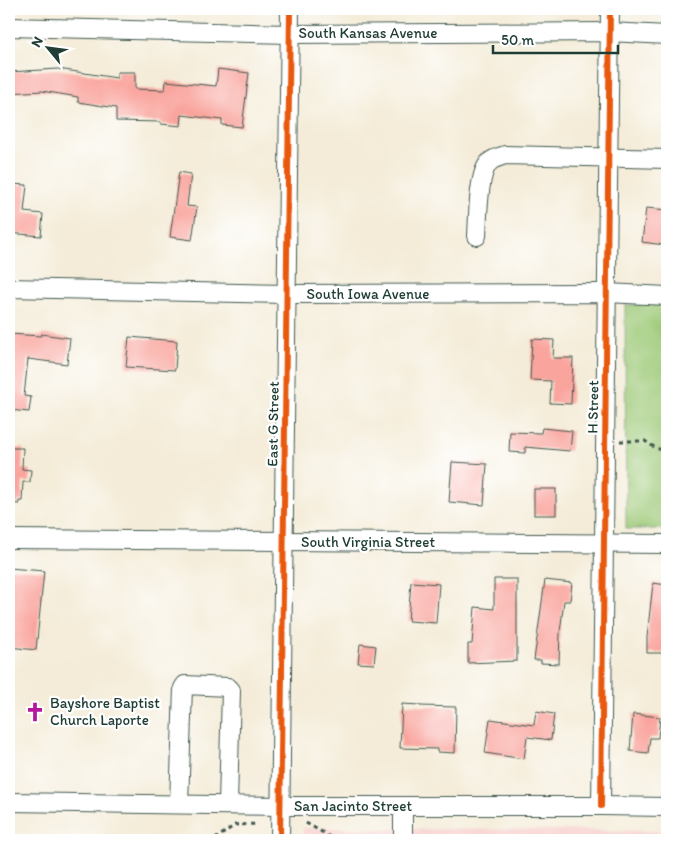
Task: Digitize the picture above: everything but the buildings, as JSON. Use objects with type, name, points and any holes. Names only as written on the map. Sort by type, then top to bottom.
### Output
[{"type":"street","name":"East G Street","points":[[280,823],[290,9]]},
{"type":"street","name":"H Street","points":[[601,806],[610,9]]},
{"type":"street","name":"South Kansas Avenue","points":[[9,26],[290,34],[610,32],[667,35]]},
{"type":"street","points":[[476,236],[482,178],[488,163],[496,158],[505,155],[667,159]]},
{"type":"street","name":"South Iowa Avenue","points":[[9,288],[287,294],[607,293],[667,296]]},
{"type":"street","name":"South Virginia Street","points":[[9,538],[667,544]]},
{"type":"street","points":[[179,804],[183,688],[185,685],[228,687],[231,690],[228,805]]},
{"type":"street","name":"San Jacinto Street","points":[[9,802],[228,805],[280,823],[403,806],[667,807]]},
{"type":"street","points":[[403,806],[403,840]]},
{"type":"path","points":[[605,441],[645,441],[657,449],[667,449]]},
{"type":"path","points":[[127,840],[214,840],[235,825],[280,823],[306,823],[334,840]]},
{"type":"shaded area","points":[[303,828],[667,831],[667,840],[303,840]]},
{"type":"green space","points":[[625,305],[667,305],[667,529],[626,529]]},
{"type":"cycle path","points":[[280,840],[290,9]]},
{"type":"cycle path","points":[[601,806],[610,9]]},
{"type":"place","name":"Bayshore Baptist Church Laporte","points":[[35,712]]}]
